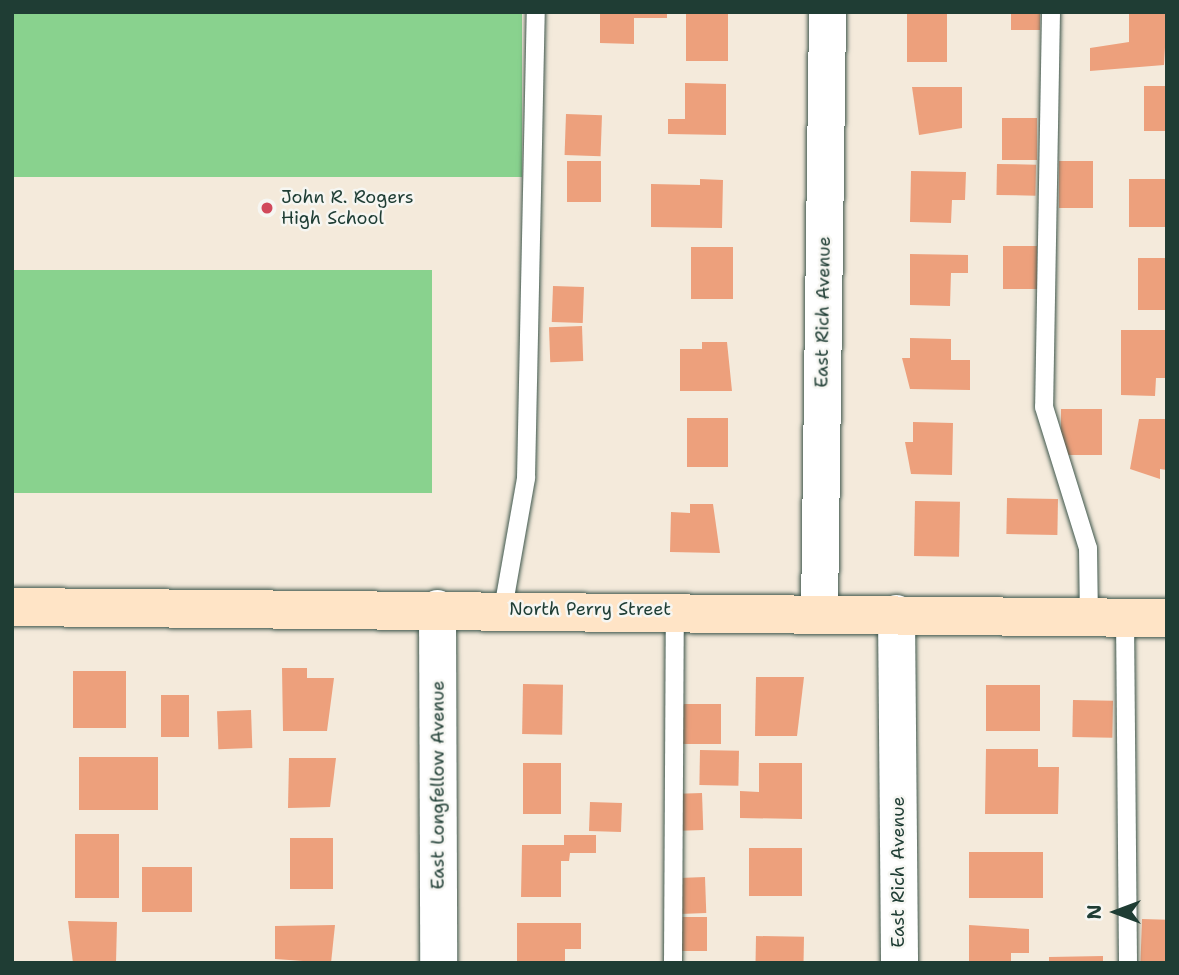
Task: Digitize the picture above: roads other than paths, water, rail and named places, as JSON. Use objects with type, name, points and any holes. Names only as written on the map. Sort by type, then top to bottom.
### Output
[{"type":"street","name":"East Rich Avenue","points":[[819,611],[827,12]]},
{"type":"street","name":"North Perry Street","points":[[12,607],[675,609],[1167,618]]},
{"type":"street","name":"East Longfellow Avenue","points":[[437,608],[439,963]]},
{"type":"street","name":"East Rich Avenue","points":[[896,614],[899,963]]},
{"type":"lane","points":[[503,609],[526,478],[536,12]]},
{"type":"lane","points":[[1051,12],[1044,407],[1107,617],[1128,963]]},
{"type":"lane","points":[[673,963],[675,609]]},
{"type":"place","name":"John R. Rogers High School","points":[[267,208]]}]
